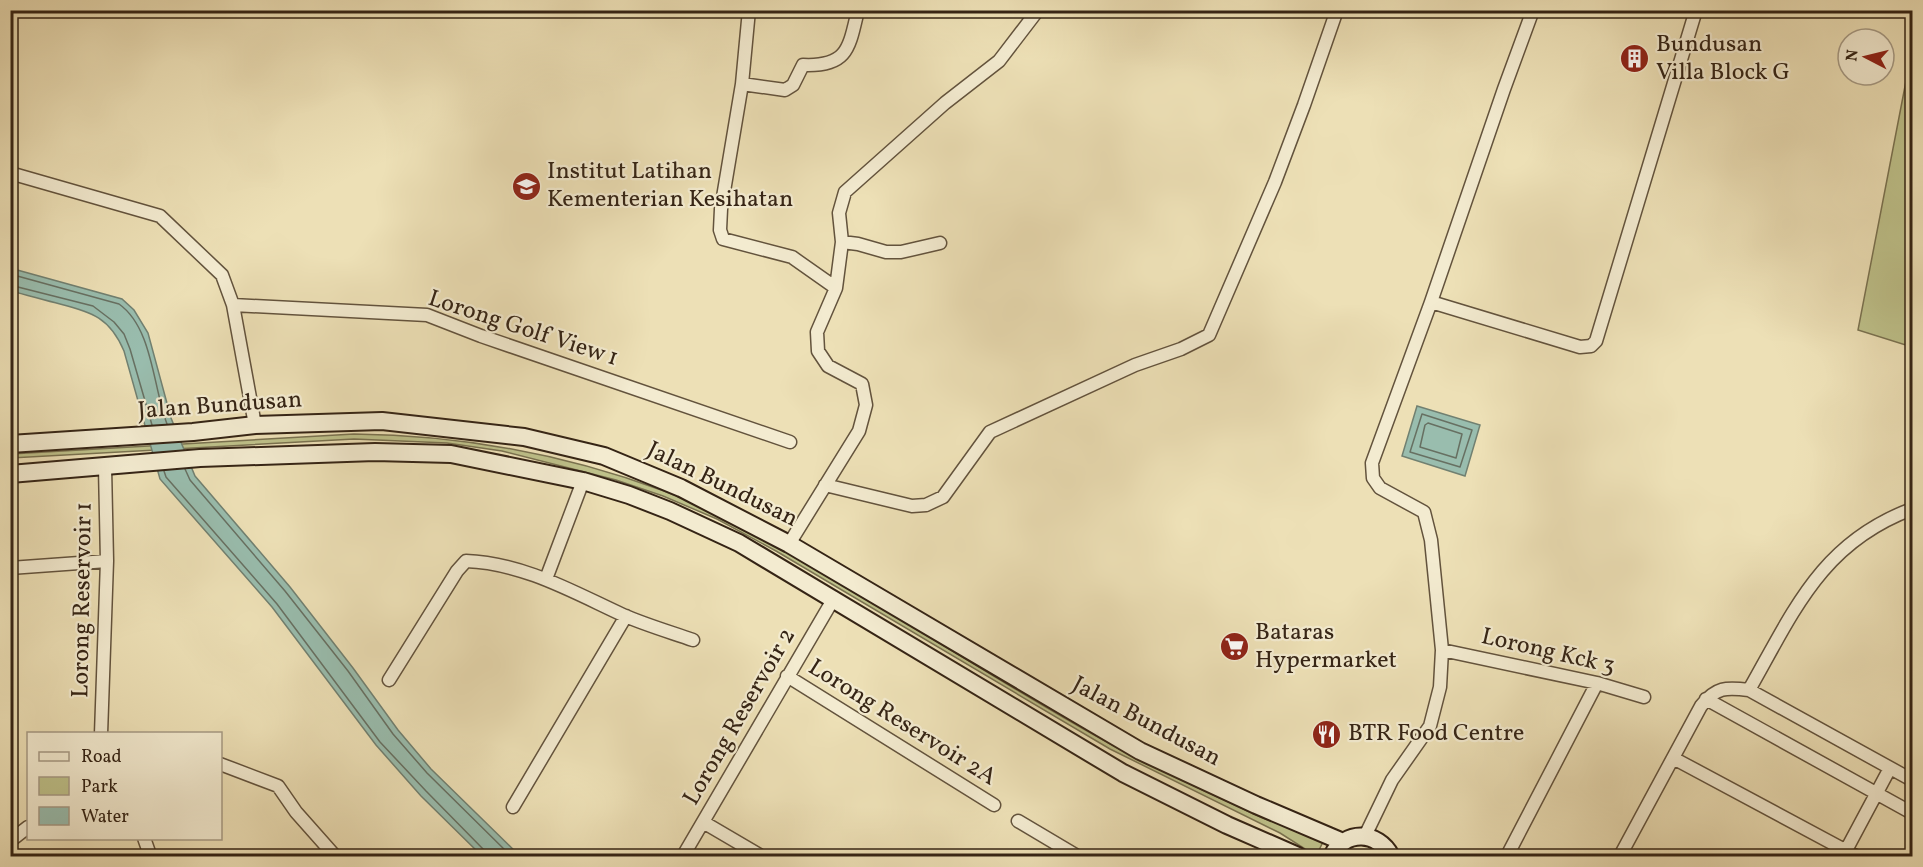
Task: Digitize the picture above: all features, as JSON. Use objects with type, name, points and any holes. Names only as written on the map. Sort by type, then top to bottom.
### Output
[{"type":"main road","name":"Jalan Bundusan","points":[[10,444],[193,432],[255,425],[382,421],[524,437],[604,456],[681,488],[789,544],[1140,751],[1256,806],[1343,842]]},
{"type":"main road","name":"Jalan Bundusan","points":[[10,474],[200,458],[375,452],[451,454],[583,481],[629,495],[680,515],[739,543],[1123,773],[1227,825],[1298,856]]},
{"type":"main road","points":[[1332,856],[1343,842],[1357,836],[1365,836],[1381,843],[1391,856]]},
{"type":"street","points":[[749,10],[742,84],[720,230],[723,239],[792,257],[836,288]]},
{"type":"street","points":[[742,84],[785,90],[793,85],[803,65],[837,61],[847,51],[858,10]]},
{"type":"street","points":[[789,544],[859,431],[866,405],[862,384],[828,366],[818,351],[817,332],[836,288],[842,242],[839,213],[845,192],[945,103],[999,62],[1038,10]]},
{"type":"street","points":[[825,485],[912,506],[926,505],[943,496],[990,432],[1135,365],[1181,349],[1209,335],[1275,182],[1337,10]]},
{"type":"street","points":[[1365,836],[1392,780],[1430,726],[1440,687],[1442,650],[1431,540],[1424,512],[1380,488],[1373,478],[1371,463],[1431,302],[1533,10]]},
{"type":"street","points":[[1431,302],[1580,347],[1591,346],[1596,340],[1696,10]]},
{"type":"street","points":[[10,173],[160,216],[222,275],[233,305],[255,425]]},
{"type":"street","points":[[842,242],[886,252],[902,252],[940,243]]},
{"type":"street","name":"Lorong Golf View 1","points":[[233,305],[427,315],[790,442]]},
{"type":"street","name":"Lorong Reservoir 1","points":[[101,732],[107,561],[105,467]]},
{"type":"street","points":[[546,579],[583,481]]},
{"type":"street","points":[[1749,690],[1804,592],[1819,573],[1858,536],[1889,518],[1912,509]]},
{"type":"street","points":[[10,568],[107,561]]},
{"type":"street","points":[[389,680],[457,571],[466,561],[488,562],[546,579],[626,616],[693,640]]},
{"type":"street","name":"Lorong Reservoir 2","points":[[683,856],[834,598]]},
{"type":"street","points":[[513,807],[626,616]]},
{"type":"street","name":"Lorong Kck 3","points":[[1442,650],[1597,683],[1644,697]]},
{"type":"street","name":"Lorong Reservoir 2A","points":[[787,676],[994,805]]},
{"type":"street","points":[[1507,856],[1597,683]]},
{"type":"street","points":[[1636,856],[1622,853],[1673,758],[1706,699],[1729,687],[1749,690],[1912,780]]},
{"type":"street","points":[[1706,699],[1912,813]]},
{"type":"street","points":[[1673,758],[1848,855],[1890,768]]},
{"type":"street","points":[[222,765],[278,786],[296,812],[334,856]]},
{"type":"street","points":[[1018,821],[1077,856]]},
{"type":"street","points":[[703,822],[761,856]]},
{"type":"street","points":[[10,841],[27,828]]},
{"type":"street","points":[[145,840],[150,855]]},
{"type":"green space","points":[[1912,50],[1912,347],[1858,330]]},
{"type":"green space","points":[[354,434],[434,438],[512,449],[626,478],[693,503],[777,546],[1132,756],[1263,818],[1325,838],[1316,856],[1280,833],[1110,749],[776,551],[717,519],[663,496],[616,480],[502,451],[447,443],[354,439],[11,458],[11,454]]},
{"type":"water","points":[[10,268],[122,299],[134,310],[148,333],[171,418],[195,476],[290,587],[398,730],[431,769],[520,856],[482,856],[421,796],[376,745],[272,607],[160,479],[124,351],[113,331],[99,318],[82,310],[11,291]]},
{"type":"water","points":[[1417,406],[1480,425],[1465,476],[1402,456]]},
{"type":"place","name":"Bundusan Villa Block G","points":[[1635,59]]},
{"type":"place","name":"Institut Latihan Kementerian Kesihatan","points":[[526,186]]},
{"type":"place","name":"Bataras Hypermarket","points":[[1234,647]]},
{"type":"place","name":"BTR Food Centre","points":[[1327,734]]}]
